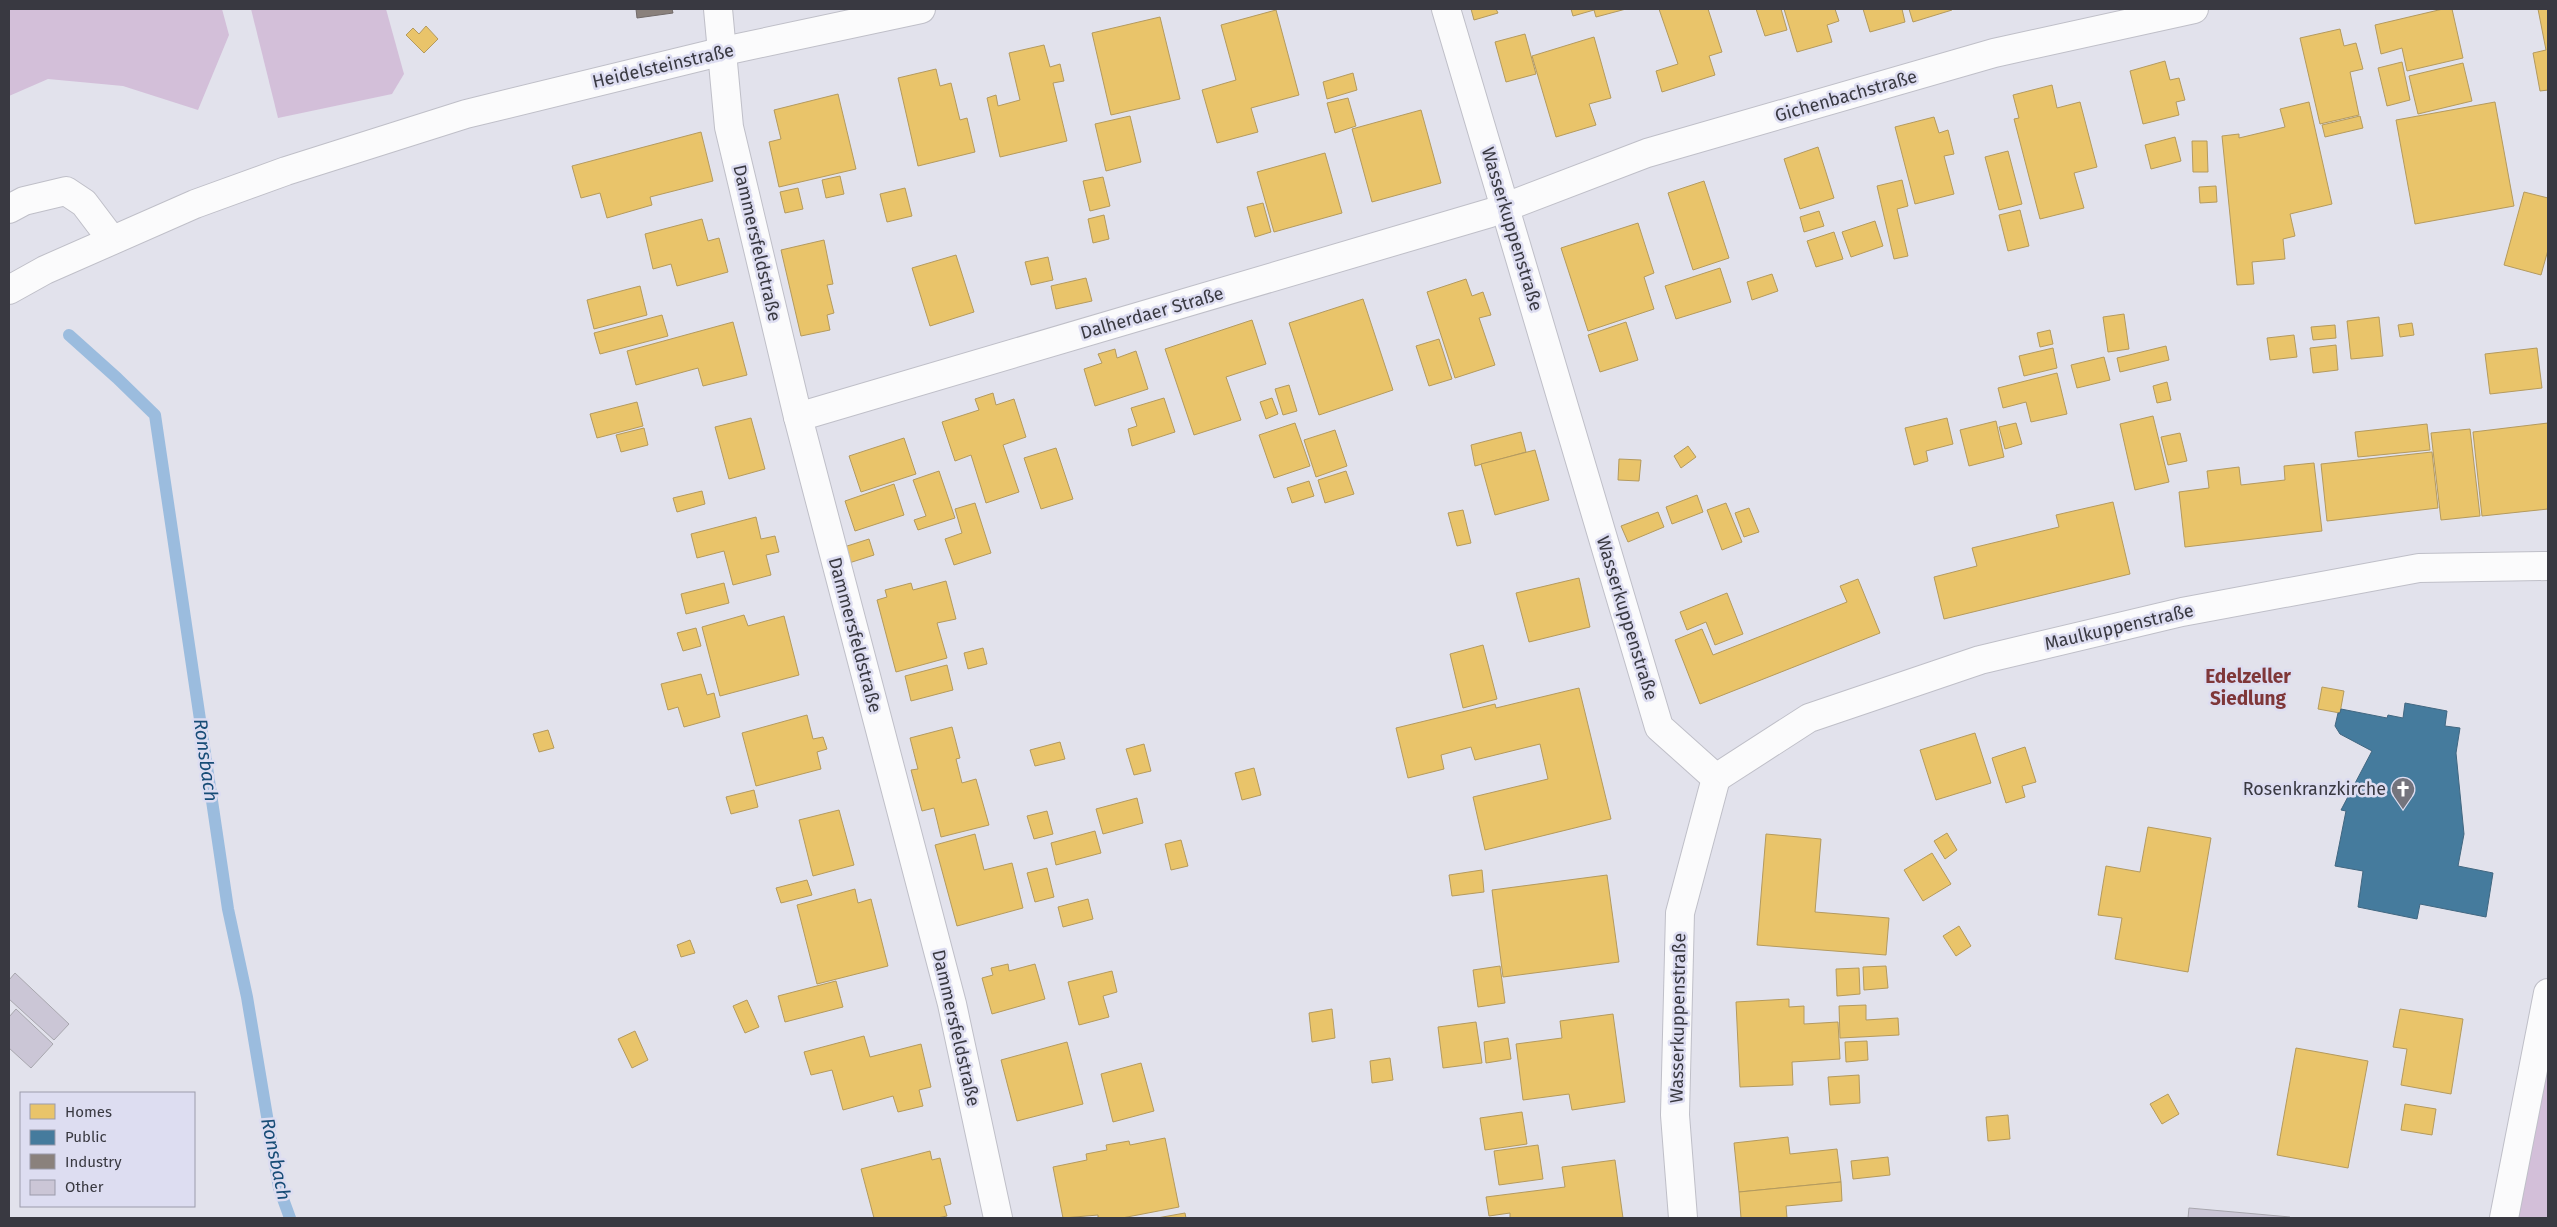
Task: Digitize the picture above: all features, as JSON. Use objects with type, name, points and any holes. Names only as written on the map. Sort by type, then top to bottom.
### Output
[{"type":"street","name":"Dammersfeldstraße","points":[[718,9],[724,51],[729,127],[798,417],[952,1004],[998,1218]]},
{"type":"street","name":"Heidelsteinstraße","points":[[9,290],[45,270],[213,198],[286,171],[466,114],[724,51],[921,9]]},
{"type":"street","name":"Wasserkuppenstraße","points":[[1446,9],[1659,726],[1716,778],[1680,913],[1676,1115],[1684,1218]]},
{"type":"street","name":"Gichenbachstraße","points":[[1505,208],[1647,153],[1966,61],[2194,9]]},
{"type":"street","points":[[9,209],[24,201],[66,191],[84,203],[112,240]]},
{"type":"street","name":"Dalherdaer Straße","points":[[798,417],[1505,208]]},
{"type":"street","name":"Maulkuppenstraße","points":[[1716,778],[1809,718],[1980,660],[2182,612],[2419,568],[2548,566]]},
{"type":"street","points":[[2504,1218],[2548,993]]},
{"type":"shaded area","points":[[9,9],[222,9],[229,35],[198,110],[123,86],[48,79],[9,96]]},
{"type":"shaded area","points":[[251,9],[386,9],[404,74],[392,94],[278,118]]},
{"type":"shaded area","points":[[2548,1039],[2548,1218],[2498,1218]]},
{"type":"building: Homes","points":[[1471,9],[1496,9],[1498,13],[1474,20]]},
{"type":"building: Homes","points":[[1571,9],[1626,9],[1596,17],[1594,10],[1573,16]]},
{"type":"building: Homes","points":[[1659,9],[1708,9],[1722,52],[1709,56],[1715,75],[1662,92],[1656,71],[1678,64]]},
{"type":"building: Homes","points":[[1756,9],[1781,9],[1787,30],[1765,36]]},
{"type":"building: Homes","points":[[1784,9],[1835,9],[1839,21],[1827,25],[1832,42],[1797,52]]},
{"type":"building: Homes","points":[[1863,9],[1902,9],[1905,22],[1870,32]]},
{"type":"building: Homes","points":[[1909,9],[1951,9],[1952,10],[1913,22]]},
{"type":"building: Homes","points":[[2443,9],[2452,9],[2463,58],[2407,71],[2402,48],[2381,54],[2375,25]]},
{"type":"building: Homes","points":[[2538,9],[2548,9],[2548,90],[2540,91],[2533,53],[2546,50]]},
{"type":"building: Homes","points":[[1276,10],[1299,95],[1251,108],[1258,132],[1217,143],[1202,90],[1236,80],[1221,25]]},
{"type":"building: Homes","points":[[1160,17],[1180,99],[1111,115],[1092,33]]},
{"type":"building: Homes","points":[[426,26],[438,39],[424,53],[406,35],[413,28],[419,34]]},
{"type":"building: Homes","points":[[2340,29],[2344,46],[2356,43],[2363,69],[2350,72],[2359,115],[2320,124],[2300,38]]},
{"type":"building: Homes","points":[[1525,34],[1536,74],[1506,82],[1495,42]]},
{"type":"building: Homes","points":[[1594,37],[1611,98],[1589,104],[1596,125],[1556,137],[1532,56]]},
{"type":"building: Homes","points":[[1044,45],[1050,67],[1060,64],[1064,81],[1053,83],[1067,141],[1000,157],[987,98],[996,95],[998,106],[1020,100],[1009,53]]},
{"type":"building: Homes","points":[[2165,61],[2170,80],[2179,78],[2185,100],[2176,102],[2179,115],[2143,124],[2130,71]]},
{"type":"building: Homes","points":[[2402,62],[2410,100],[2387,106],[2378,68]]},
{"type":"building: Homes","points":[[2463,63],[2472,101],[2418,114],[2409,76]]},
{"type":"building: Homes","points":[[936,69],[940,86],[951,83],[960,120],[967,118],[975,152],[918,166],[898,78]]},
{"type":"building: Homes","points":[[1353,73],[1357,90],[1327,99],[1323,82]]},
{"type":"building: Homes","points":[[2052,85],[2057,108],[2080,102],[2097,167],[2074,173],[2084,208],[2040,219],[2014,119],[2019,118],[2013,95]]},
{"type":"building: Homes","points":[[838,94],[856,169],[779,187],[769,142],[781,139],[774,110]]},
{"type":"building: Homes","points":[[1348,98],[1356,126],[1335,133],[1327,103]]},
{"type":"building: Homes","points":[[2309,102],[2332,204],[2290,214],[2295,236],[2283,239],[2285,259],[2252,262],[2254,284],[2237,285],[2222,136],[2239,134],[2239,138],[2285,127],[2280,109]]},
{"type":"building: Homes","points":[[2495,102],[2514,206],[2415,224],[2396,120]]},
{"type":"building: Homes","points":[[1421,110],[1441,183],[1372,202],[1352,129]]},
{"type":"building: Homes","points":[[1130,116],[1141,162],[1106,171],[1095,124]]},
{"type":"building: Homes","points":[[2360,116],[2363,128],[2325,137],[2322,125]]},
{"type":"building: Homes","points":[[1934,117],[1939,133],[1948,130],[1954,154],[1944,156],[1954,194],[1915,204],[1895,127]]},
{"type":"building: Homes","points":[[701,132],[713,181],[650,197],[652,205],[607,218],[600,193],[581,198],[572,166]]},
{"type":"building: Homes","points":[[2175,137],[2181,161],[2151,169],[2145,145]]},
{"type":"building: Homes","points":[[2192,141],[2207,141],[2208,172],[2193,172]]},
{"type":"building: Homes","points":[[1818,147],[1834,198],[1800,209],[1784,159]]},
{"type":"building: Homes","points":[[2008,151],[2022,204],[1999,210],[1985,157]]},
{"type":"building: Homes","points":[[1325,153],[1342,213],[1274,232],[1257,172]]},
{"type":"building: Homes","points":[[840,176],[844,194],[826,198],[822,180]]},
{"type":"building: Homes","points":[[1103,177],[1110,206],[1090,211],[1083,181]]},
{"type":"building: Homes","points":[[1902,180],[1908,206],[1897,209],[1908,256],[1894,259],[1877,186]]},
{"type":"building: Homes","points":[[1704,181],[1729,258],[1693,270],[1668,193]]},
{"type":"building: Homes","points":[[2216,186],[2217,202],[2200,203],[2199,187]]},
{"type":"building: Homes","points":[[798,188],[803,209],[785,213],[780,192]]},
{"type":"building: Homes","points":[[905,188],[912,216],[887,222],[880,194]]},
{"type":"building: Homes","points":[[2524,192],[2548,198],[2548,250],[2541,275],[2504,265]]},
{"type":"building: Homes","points":[[1263,203],[1271,232],[1255,237],[1247,207]]},
{"type":"building: Homes","points":[[2020,210],[2029,246],[2008,251],[1999,215]]},
{"type":"building: Homes","points":[[1819,211],[1824,226],[1804,232],[1800,217]]},
{"type":"building: Homes","points":[[1104,215],[1109,239],[1093,243],[1088,219]]},
{"type":"building: Homes","points":[[702,219],[708,241],[719,238],[728,272],[677,286],[671,264],[653,269],[645,234]]},
{"type":"building: Homes","points":[[1875,221],[1883,246],[1851,257],[1842,232]]},
{"type":"building: Homes","points":[[1638,223],[1654,273],[1644,277],[1654,309],[1588,331],[1561,248]]},
{"type":"building: Homes","points":[[1834,232],[1843,259],[1816,267],[1807,241]]},
{"type":"building: Homes","points":[[824,240],[833,284],[827,285],[834,313],[827,315],[830,330],[801,336],[781,250]]},
{"type":"building: Homes","points":[[956,255],[974,312],[930,326],[912,268]]},
{"type":"building: Homes","points":[[1048,257],[1053,280],[1031,285],[1025,262]]},
{"type":"building: Homes","points":[[1720,268],[1731,302],[1676,319],[1665,286]]},
{"type":"building: Homes","points":[[1772,274],[1778,291],[1752,300],[1747,282]]},
{"type":"building: Homes","points":[[1086,278],[1092,301],[1056,309],[1051,286]]},
{"type":"building: Homes","points":[[1466,279],[1472,296],[1483,292],[1491,315],[1479,318],[1495,365],[1455,378],[1427,292]]},
{"type":"building: Homes","points":[[640,286],[647,315],[594,329],[587,300]]},
{"type":"building: Homes","points":[[1363,299],[1393,390],[1319,415],[1289,323]]},
{"type":"building: Homes","points":[[2124,314],[2129,349],[2108,352],[2103,317]]},
{"type":"building: Homes","points":[[662,315],[668,336],[600,354],[594,333]]},
{"type":"building: Homes","points":[[2379,317],[2383,356],[2351,359],[2347,321]]},
{"type":"building: Homes","points":[[1252,320],[1266,364],[1226,377],[1241,420],[1194,435],[1165,349]]},
{"type":"building: Homes","points":[[733,322],[747,375],[703,386],[698,368],[636,385],[627,351]]},
{"type":"building: Homes","points":[[1626,322],[1638,360],[1600,372],[1588,335]]},
{"type":"building: Homes","points":[[2412,323],[2414,335],[2400,337],[2398,325]]},
{"type":"building: Homes","points":[[2335,325],[2336,338],[2313,340],[2311,327]]},
{"type":"building: Homes","points":[[2050,330],[2053,344],[2040,347],[2037,333]]},
{"type":"building: Homes","points":[[2294,335],[2297,357],[2270,360],[2267,338]]},
{"type":"building: Homes","points":[[1439,339],[1452,379],[1429,386],[1416,346]]},
{"type":"building: Homes","points":[[2336,345],[2338,370],[2313,373],[2310,348]]},
{"type":"building: Homes","points":[[2166,346],[2169,360],[2120,372],[2117,358]]},
{"type":"building: Homes","points":[[2053,348],[2057,368],[2024,376],[2019,356]]},
{"type":"building: Homes","points":[[2537,348],[2542,388],[2490,394],[2485,354]]},
{"type":"building: Homes","points":[[1115,349],[1117,358],[1136,351],[1148,389],[1095,406],[1084,369],[1102,363],[1098,354]]},
{"type":"building: Homes","points":[[2104,357],[2110,380],[2077,388],[2071,365]]},
{"type":"building: Homes","points":[[2057,373],[2067,414],[2031,422],[2026,402],[2003,408],[1998,388]]},
{"type":"building: Homes","points":[[2167,382],[2171,400],[2157,403],[2153,386]]},
{"type":"building: Homes","points":[[1289,385],[1297,411],[1283,415],[1275,389]]},
{"type":"building: Homes","points":[[993,393],[996,405],[1014,399],[1026,437],[1003,445],[1019,492],[986,503],[971,455],[955,461],[942,422],[979,410],[975,399]]},
{"type":"building: Homes","points":[[1164,398],[1175,432],[1132,446],[1128,429],[1137,426],[1131,408]]},
{"type":"building: Homes","points":[[1272,398],[1278,414],[1266,419],[1260,402]]},
{"type":"building: Homes","points":[[637,402],[643,426],[597,438],[590,414]]},
{"type":"building: Homes","points":[[2153,416],[2169,482],[2135,490],[2120,424]]},
{"type":"building: Homes","points":[[751,418],[765,469],[729,479],[715,427]]},
{"type":"building: Homes","points":[[1947,418],[1953,444],[1926,451],[1928,461],[1914,465],[1905,428]]},
{"type":"building: Homes","points":[[1996,421],[2004,457],[1969,466],[1960,430]]},
{"type":"building: Homes","points":[[1295,423],[1310,466],[1274,478],[1259,435]]},
{"type":"building: Homes","points":[[2016,423],[2022,444],[2005,449],[1999,427]]},
{"type":"building: Homes","points":[[2548,423],[2548,509],[2482,516],[2473,432]]},
{"type":"building: Homes","points":[[2427,424],[2430,450],[2358,457],[2355,432]]},
{"type":"building: Homes","points":[[644,428],[648,445],[621,452],[616,435]]},
{"type":"building: Homes","points":[[2470,429],[2480,516],[2441,520],[2431,433]]},
{"type":"building: Homes","points":[[1335,430],[1347,466],[1316,477],[1304,440]]},
{"type":"building: Homes","points":[[1521,432],[1526,452],[1475,466],[1471,445]]},
{"type":"building: Homes","points":[[2180,433],[2187,461],[2168,465],[2161,437]]},
{"type":"building: Homes","points":[[904,438],[916,474],[861,492],[849,456]]},
{"type":"building: Homes","points":[[1688,446],[1696,457],[1681,468],[1674,456]]},
{"type":"building: Homes","points":[[1056,448],[1073,499],[1041,509],[1024,458]]},
{"type":"building: Homes","points":[[1535,450],[1549,500],[1495,515],[1481,464]]},
{"type":"building: Homes","points":[[2432,452],[2438,508],[2327,521],[2321,464]]},
{"type":"building: Homes","points":[[1619,459],[1641,460],[1639,481],[1618,480]]},
{"type":"building: Homes","points":[[2314,463],[2322,531],[2185,547],[2179,492],[2209,488],[2207,471],[2239,467],[2241,485],[2285,480],[2284,466]]},
{"type":"building: Homes","points":[[939,471],[955,518],[918,530],[914,520],[926,516],[913,480]]},
{"type":"building: Homes","points":[[1346,471],[1354,494],[1325,503],[1318,480]]},
{"type":"building: Homes","points":[[1309,481],[1314,496],[1292,503],[1287,488]]},
{"type":"building: Homes","points":[[894,484],[904,515],[855,531],[845,501]]},
{"type":"building: Homes","points":[[702,491],[705,504],[677,512],[673,498]]},
{"type":"building: Homes","points":[[1697,495],[1703,512],[1672,524],[1666,507]]},
{"type":"building: Homes","points":[[2113,502],[2130,574],[1944,619],[1934,577],[1977,566],[1972,548],[2059,527],[2056,515]]},
{"type":"building: Homes","points":[[975,503],[991,553],[954,565],[945,539],[962,533],[955,509]]},
{"type":"building: Homes","points":[[1726,503],[1742,542],[1722,550],[1707,510]]},
{"type":"building: Homes","points":[[1749,508],[1759,532],[1744,537],[1735,513]]},
{"type":"building: Homes","points":[[1463,510],[1471,543],[1457,546],[1448,513]]},
{"type":"building: Homes","points":[[1658,512],[1664,527],[1628,542],[1621,526]]},
{"type":"building: Homes","points":[[756,517],[761,539],[775,536],[779,552],[766,555],[771,575],[733,585],[724,551],[697,558],[691,534]]},
{"type":"building: Homes","points":[[869,539],[874,555],[849,563],[844,547]]},
{"type":"building: Homes","points":[[1579,578],[1590,627],[1529,642],[1516,593]]},
{"type":"building: Homes","points":[[1858,579],[1880,633],[1700,704],[1675,640],[1702,629],[1713,655],[1847,602],[1840,586]]},
{"type":"building: Homes","points":[[946,581],[956,619],[937,623],[947,658],[896,672],[877,600],[887,597],[885,590],[911,583],[913,590]]},
{"type":"building: Homes","points":[[724,583],[729,603],[686,614],[681,594]]},
{"type":"building: Homes","points":[[1727,593],[1743,634],[1715,645],[1706,622],[1687,630],[1680,612]]},
{"type":"building: Homes","points":[[744,615],[748,626],[784,616],[799,675],[720,696],[702,627]]},
{"type":"building: Homes","points":[[696,628],[701,646],[683,651],[677,633]]},
{"type":"building: Homes","points":[[1483,645],[1497,699],[1463,708],[1450,654]]},
{"type":"building: Homes","points":[[983,648],[987,664],[968,669],[964,653]]},
{"type":"building: Homes","points":[[947,665],[953,690],[911,701],[905,676]]},
{"type":"building: Homes","points":[[701,674],[707,695],[714,693],[720,717],[684,727],[678,707],[668,710],[661,684]]},
{"type":"building: Homes","points":[[2322,687],[2344,691],[2340,713],[2318,709]]},
{"type":"building: Homes","points":[[1579,688],[1611,819],[1485,850],[1473,797],[1548,779],[1540,744],[1475,760],[1471,747],[1441,755],[1444,769],[1408,778],[1396,728],[1495,704],[1496,708]]},
{"type":"building: Homes","points":[[807,715],[813,739],[823,737],[827,749],[817,752],[821,769],[756,786],[742,733]]},
{"type":"building: Homes","points":[[952,727],[960,758],[956,759],[962,783],[976,779],[989,825],[941,837],[934,808],[922,811],[911,770],[918,769],[910,738]]},
{"type":"building: Homes","points":[[548,730],[554,748],[539,752],[533,734]]},
{"type":"building: Homes","points":[[1975,733],[1991,783],[1936,800],[1920,750]]},
{"type":"building: Homes","points":[[1060,742],[1065,759],[1035,766],[1030,750]]},
{"type":"building: Homes","points":[[1144,744],[1151,771],[1134,775],[1126,749]]},
{"type":"building: Homes","points":[[2025,747],[2036,782],[2022,786],[2025,797],[2006,803],[1992,758]]},
{"type":"building: Homes","points":[[1254,768],[1261,795],[1242,800],[1235,773]]},
{"type":"building: Homes","points":[[754,790],[758,807],[731,814],[726,797]]},
{"type":"building: Homes","points":[[1137,798],[1143,823],[1103,834],[1096,809]]},
{"type":"building: Homes","points":[[839,810],[854,865],[813,876],[799,820]]},
{"type":"building: Homes","points":[[1047,811],[1053,834],[1034,839],[1027,816]]},
{"type":"building: Homes","points":[[2148,827],[2211,838],[2188,972],[2115,959],[2122,918],[2098,915],[2106,866],[2140,872]]},
{"type":"building: Homes","points":[[1095,831],[1101,853],[1056,865],[1051,843]]},
{"type":"building: Homes","points":[[1947,833],[1957,850],[1945,859],[1934,841]]},
{"type":"building: Homes","points":[[975,834],[984,870],[1012,863],[1023,908],[957,926],[935,845]]},
{"type":"building: Homes","points":[[1766,834],[1821,839],[1815,912],[1889,918],[1886,955],[1757,945]]},
{"type":"building: Homes","points":[[1181,840],[1188,866],[1171,870],[1165,844]]},
{"type":"building: Homes","points":[[1932,853],[1951,884],[1923,901],[1904,870]]},
{"type":"building: Homes","points":[[1047,868],[1054,897],[1035,902],[1027,873]]},
{"type":"building: Homes","points":[[1482,870],[1484,892],[1452,896],[1449,875]]},
{"type":"building: Homes","points":[[1607,875],[1619,962],[1503,977],[1492,890]]},
{"type":"building: Homes","points":[[807,880],[812,895],[781,903],[776,888]]},
{"type":"building: Homes","points":[[855,889],[858,903],[871,899],[888,966],[817,984],[797,905]]},
{"type":"building: Homes","points":[[1088,899],[1093,919],[1063,927],[1058,907]]},
{"type":"building: Homes","points":[[1959,926],[1971,946],[1956,956],[1943,936]]},
{"type":"building: Homes","points":[[690,940],[695,953],[681,957],[677,945]]},
{"type":"building: Homes","points":[[1008,964],[1009,971],[1035,964],[1045,999],[992,1014],[982,978],[993,975],[991,968]]},
{"type":"building: Homes","points":[[1500,966],[1505,1003],[1478,1007],[1473,970]]},
{"type":"building: Homes","points":[[1886,966],[1888,988],[1864,990],[1863,967]]},
{"type":"building: Homes","points":[[1859,968],[1860,994],[1837,996],[1836,969]]},
{"type":"building: Homes","points":[[1112,971],[1117,992],[1103,996],[1109,1017],[1079,1025],[1068,982]]},
{"type":"building: Homes","points":[[836,981],[843,1007],[785,1022],[778,996]]},
{"type":"building: Homes","points":[[1789,999],[1789,1007],[1804,1006],[1804,1024],[1838,1022],[1840,1059],[1792,1062],[1793,1085],[1740,1087],[1736,1002]]},
{"type":"building: Homes","points":[[747,1000],[759,1027],[745,1033],[733,1006]]},
{"type":"building: Homes","points":[[1866,1005],[1866,1020],[1898,1018],[1899,1035],[1840,1038],[1839,1006]]},
{"type":"building: Homes","points":[[1332,1009],[1335,1038],[1312,1042],[1309,1013]]},
{"type":"building: Homes","points":[[2400,1009],[2463,1019],[2451,1094],[2401,1085],[2407,1049],[2393,1047]]},
{"type":"building: Homes","points":[[1613,1014],[1625,1102],[1572,1110],[1569,1094],[1523,1100],[1516,1044],[1562,1038],[1560,1021]]},
{"type":"building: Homes","points":[[1476,1022],[1482,1063],[1443,1068],[1438,1027]]},
{"type":"building: Homes","points":[[635,1031],[648,1060],[632,1068],[618,1039]]},
{"type":"building: Homes","points":[[864,1036],[870,1057],[921,1044],[931,1087],[919,1090],[923,1106],[898,1112],[893,1096],[843,1110],[832,1070],[811,1075],[804,1052]]},
{"type":"building: Homes","points":[[1508,1038],[1511,1059],[1486,1063],[1484,1042]]},
{"type":"building: Homes","points":[[1867,1041],[1868,1060],[1846,1062],[1845,1042]]},
{"type":"building: Homes","points":[[1067,1042],[1083,1104],[1017,1121],[1001,1060]]},
{"type":"building: Homes","points":[[2296,1048],[2368,1061],[2348,1168],[2277,1155]]},
{"type":"building: Homes","points":[[1390,1058],[1393,1080],[1372,1083],[1370,1061]]},
{"type":"building: Homes","points":[[1141,1063],[1154,1111],[1113,1122],[1101,1074]]},
{"type":"building: Homes","points":[[1859,1075],[1860,1103],[1830,1105],[1828,1077]]},
{"type":"building: Homes","points":[[2168,1094],[2179,1114],[2162,1124],[2150,1104]]},
{"type":"building: Homes","points":[[2405,1104],[2436,1109],[2432,1135],[2401,1130]]},
{"type":"building: Homes","points":[[1522,1112],[1527,1144],[1485,1150],[1480,1118]]},
{"type":"building: Homes","points":[[2008,1115],[2010,1139],[1988,1141],[1986,1117]]},
{"type":"building: Homes","points":[[1788,1137],[1790,1154],[1837,1149],[1841,1182],[1739,1192],[1734,1143]]},
{"type":"building: Homes","points":[[1165,1138],[1179,1207],[1122,1218],[1098,1218],[1098,1215],[1063,1218],[1053,1167],[1087,1160],[1086,1154],[1107,1150],[1106,1145],[1129,1141],[1130,1145]]},
{"type":"building: Homes","points":[[1538,1145],[1543,1179],[1499,1185],[1494,1151]]},
{"type":"building: Homes","points":[[930,1151],[932,1160],[940,1158],[951,1204],[944,1206],[947,1216],[937,1218],[874,1218],[861,1169]]},
{"type":"building: Homes","points":[[1888,1157],[1890,1175],[1853,1179],[1851,1161]]},
{"type":"building: Homes","points":[[1615,1160],[1623,1218],[1510,1218],[1510,1213],[1489,1216],[1486,1197],[1565,1187],[1562,1167]]},
{"type":"building: Homes","points":[[1841,1182],[1842,1201],[1786,1206],[1787,1218],[1741,1218],[1739,1192]]},
{"type":"building: Homes","points":[[1185,1213],[1186,1218],[1157,1218]]},
{"type":"building: Public","name":"Rosenkranzkirche","points":[[2405,703],[2447,711],[2445,726],[2460,728],[2456,753],[2464,834],[2458,866],[2493,873],[2486,917],[2420,904],[2417,919],[2358,907],[2363,871],[2335,866],[2346,811],[2341,810],[2372,751],[2340,734],[2335,726],[2338,713],[2340,713],[2341,709],[2387,718],[2388,715],[2403,718]]},
{"type":"building: Industry","points":[[636,9],[672,9],[673,13],[637,18]]},
{"type":"building: Other","points":[[15,973],[69,1024],[54,1040],[9,999],[9,980]]},
{"type":"building: Other","points":[[16,1009],[53,1044],[31,1068],[9,1048],[9,1017]]},
{"type":"building: Other","points":[[2189,1208],[2290,1217],[2290,1218],[2188,1218]]},
{"type":"waterway","name":"Ronsbach","points":[[69,335],[155,415],[228,909],[247,997],[279,1188],[290,1218]]},
{"type":"place","name":"Rosenkranzkirche","points":[[2403,810]]},
{"type":"district","name":"Edelzeller Siedlung","points":[[2248,687]]}]
